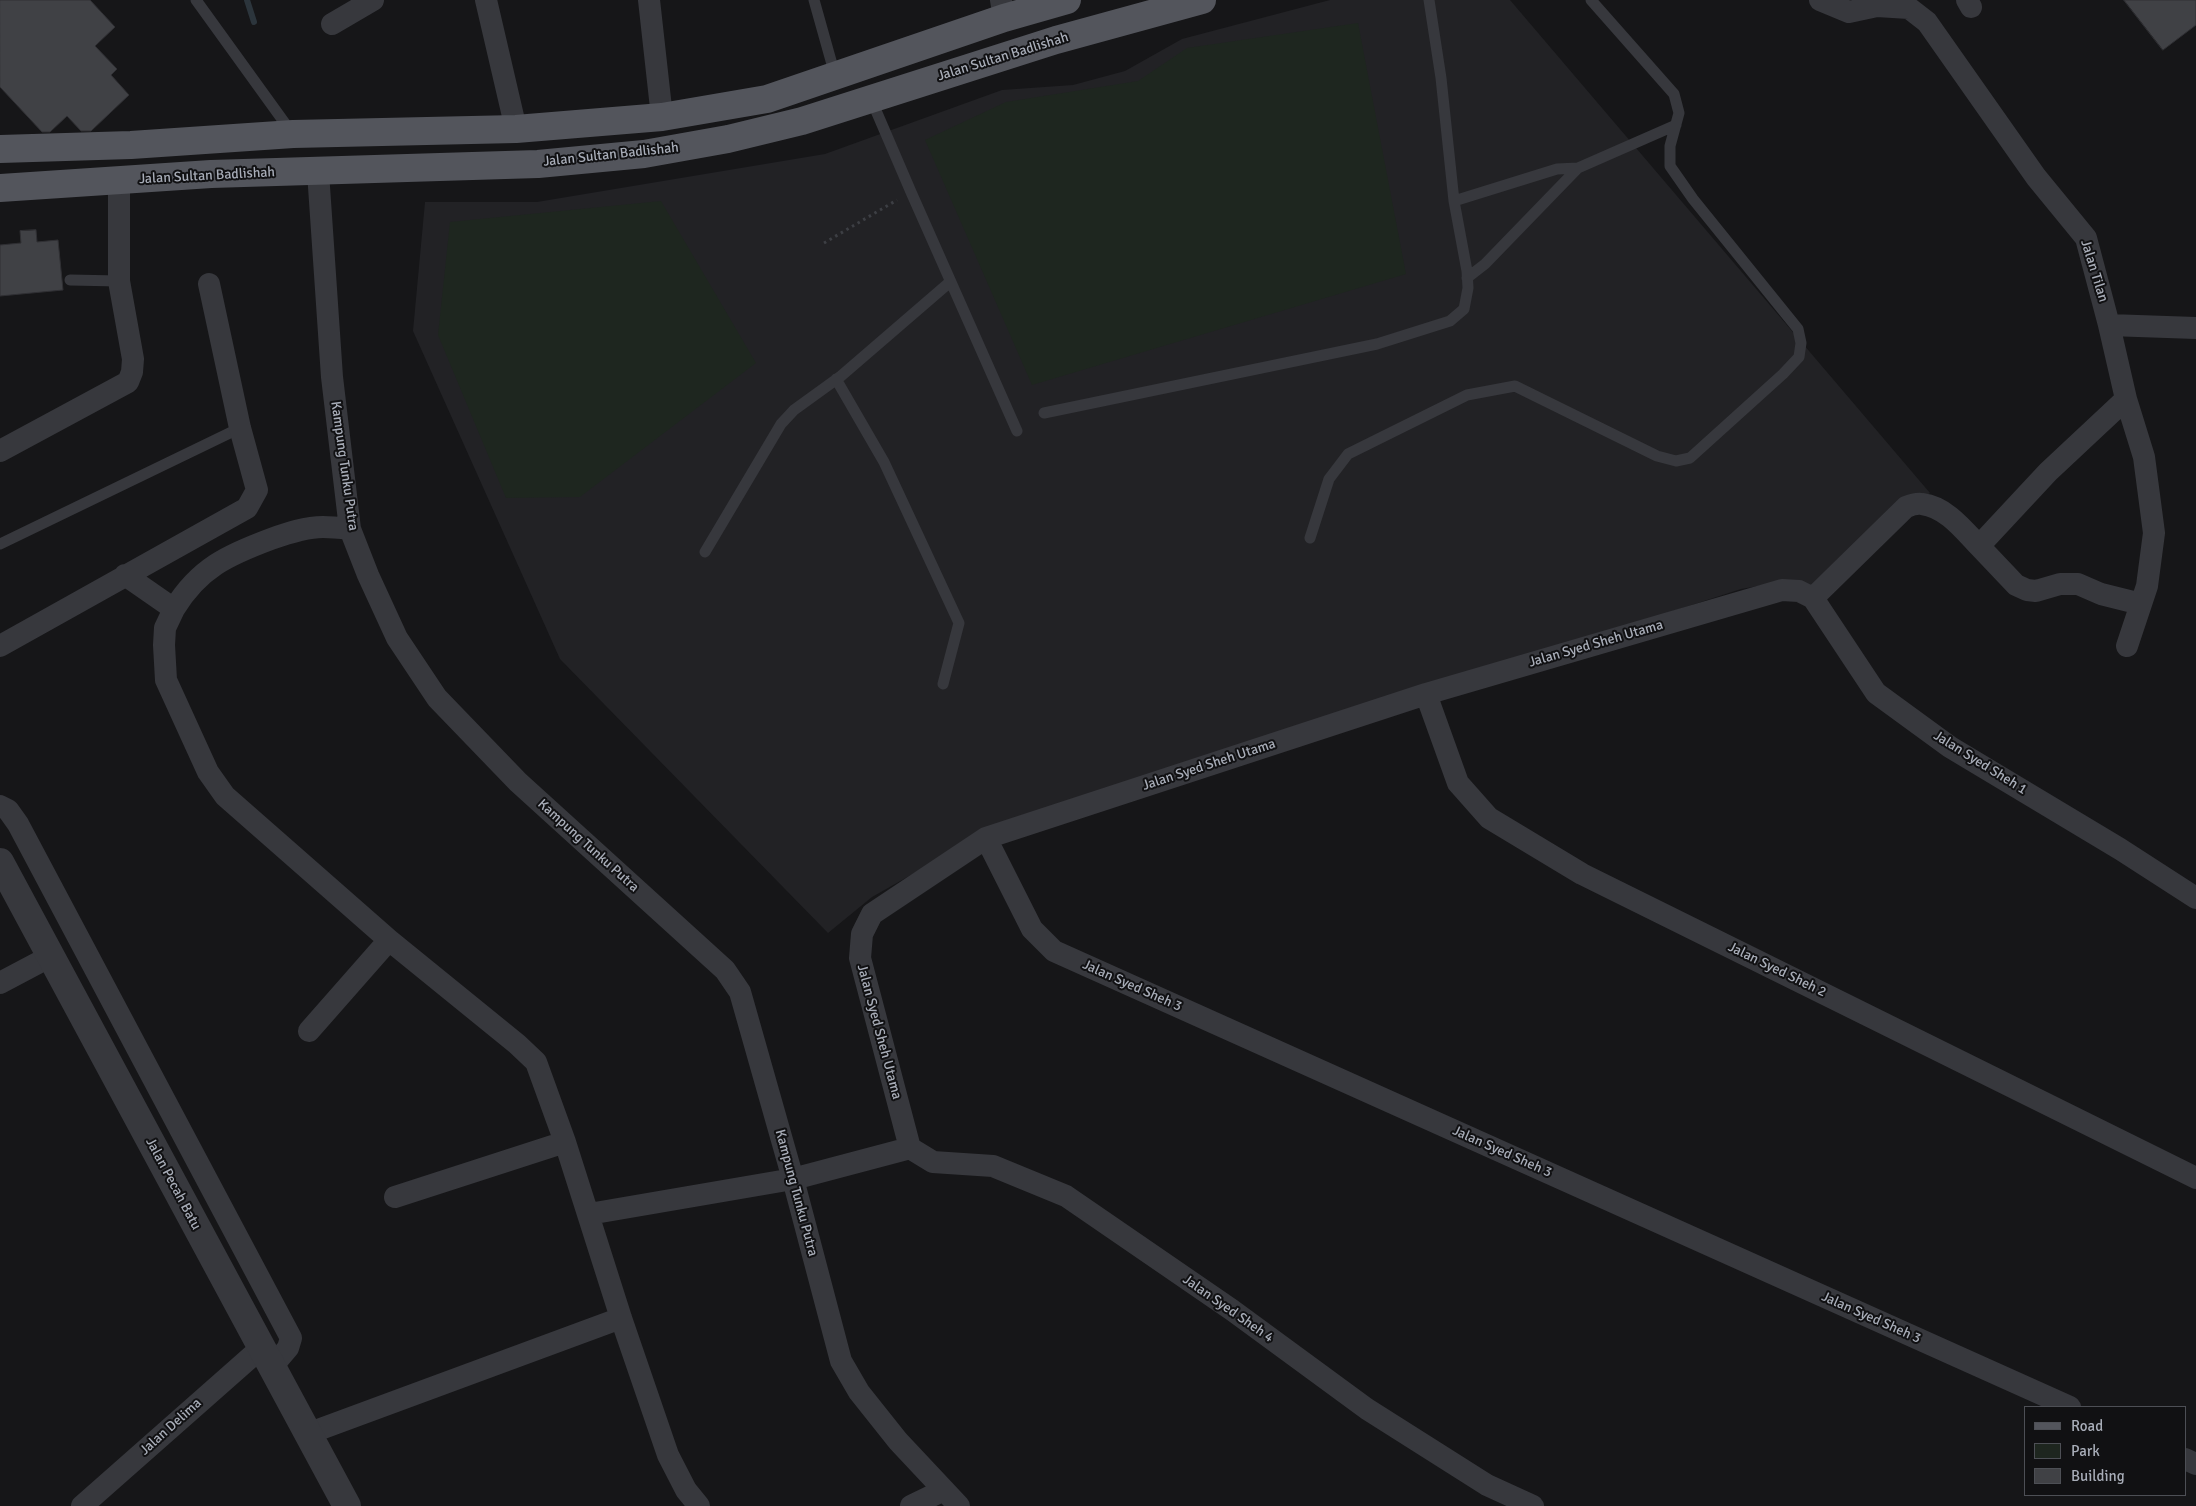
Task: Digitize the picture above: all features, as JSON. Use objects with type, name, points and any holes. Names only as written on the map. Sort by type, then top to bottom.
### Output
[{"type":"main road","points":[[0,149],[131,145],[293,134],[516,129],[662,117],[767,100],[836,77],[1002,9],[1067,0]]},
{"type":"main road","name":"Jalan Sultan Badlishah","points":[[0,188],[211,174],[538,164],[644,154],[728,140],[802,122],[1056,40],[1202,0]]},
{"type":"street","points":[[332,24],[373,0]]},
{"type":"street","points":[[486,0],[516,129]]},
{"type":"street","points":[[649,0],[662,117]]},
{"type":"street","name":"Jalan Tilan","points":[[1820,0],[1849,12],[1877,6],[1909,8],[1927,22],[2036,177],[2086,238],[2126,399],[2144,458],[2154,533],[2147,586],[2127,646]]},
{"type":"street","name":"Kampung Tunku Putra","points":[[318,172],[332,377],[350,529],[368,575],[397,638],[437,698],[518,782],[725,970],[740,992],[793,1178],[841,1361],[859,1392],[892,1434],[952,1498]]},
{"type":"street","points":[[0,450],[128,382],[132,372],[133,359],[118,281],[119,180]]},
{"type":"street","points":[[0,646],[247,508],[257,490],[240,428],[209,284]]},
{"type":"street","points":[[2109,325],[2196,328]]},
{"type":"street","points":[[1979,546],[2048,472],[2126,399]]},
{"type":"street","points":[[1806,595],[1906,506],[1921,503],[1940,510],[1959,524],[2016,585],[2027,590],[2036,591],[2060,584],[2078,584],[2101,594],[2141,604]]},
{"type":"street","points":[[350,529],[323,527],[294,532],[235,553],[201,575],[187,589],[165,628],[166,680],[208,772],[225,796],[389,940],[517,1044],[536,1062],[565,1142],[621,1318],[668,1455],[686,1490],[698,1506]]},
{"type":"street","points":[[125,575],[174,609]]},
{"type":"street","name":"Jalan Syed Sheh Utama","points":[[910,1148],[860,958],[862,934],[872,914],[986,838],[1426,694],[1782,590],[1806,595]]},
{"type":"street","name":"Jalan Syed Sheh 1","points":[[1806,595],[1876,693],[1950,747],[2120,849],[2196,898]]},
{"type":"street","name":"Jalan Syed Sheh 2","points":[[1426,694],[1458,783],[1490,818],[1582,874],[2196,1178]]},
{"type":"street","name":"Jalan Delima","points":[[0,806],[8,810],[18,824],[291,1338],[288,1348],[266,1358],[82,1506]]},
{"type":"street","name":"Jalan Syed Sheh 3","points":[[986,838],[1032,929],[1054,951],[2068,1406]]},
{"type":"street","name":"Jalan Pecah Batu","points":[[0,862],[306,1434],[347,1506]]},
{"type":"street","points":[[310,1031],[389,940]]},
{"type":"street","points":[[0,983],[51,956]]},
{"type":"street","points":[[395,1197],[565,1142]]},
{"type":"street","points":[[589,1214],[793,1178],[910,1148]]},
{"type":"street","name":"Jalan Syed Sheh 4","points":[[910,1148],[933,1162],[993,1166],[1066,1196],[1232,1310],[1367,1409],[1487,1485],[1533,1506]]},
{"type":"street","points":[[306,1434],[621,1318]]},
{"type":"street","points":[[911,1506],[952,1498]]},
{"type":"lane","points":[[196,0],[293,134]]},
{"type":"lane","points":[[814,0],[836,77]]},
{"type":"lane","points":[[1044,414],[1378,344],[1450,320],[1464,308],[1468,288],[1467,278],[1454,200],[1441,78],[1429,0]]},
{"type":"lane","points":[[1310,538],[1329,479],[1348,454],[1467,395],[1515,386],[1658,456],[1676,461],[1690,458],[1783,374],[1799,357],[1801,343],[1798,329],[1693,200],[1670,166],[1670,146],[1679,113],[1674,94],[1591,0]]},
{"type":"lane","points":[[871,99],[950,282],[1017,430]]},
{"type":"lane","points":[[1467,278],[1485,264],[1578,168],[1676,125]]},
{"type":"lane","points":[[1454,200],[1557,168],[1578,168]]},
{"type":"lane","points":[[70,280],[118,281]]},
{"type":"lane","points":[[705,552],[781,424],[794,410],[836,380],[950,282]]},
{"type":"lane","points":[[836,380],[884,462],[959,623],[944,684]]},
{"type":"lane","points":[[0,544],[240,428]]},
{"type":"path","points":[[824,243],[911,192]]},
{"type":"shaded area","points":[[1330,0],[1510,0],[1930,493],[1821,587],[1782,582],[1741,589],[980,836],[872,897],[828,933],[560,659],[413,331],[425,202],[537,202],[825,154],[1002,90],[1073,85],[1125,71],[1182,39]]},
{"type":"green space","points":[[1358,23],[1406,274],[1032,385],[925,140],[1006,102],[1138,81],[1187,48]]},
{"type":"green space","points":[[661,201],[756,363],[580,497],[506,498],[438,335],[450,222]]},
{"type":"building","points":[[0,0],[90,0],[115,27],[95,46],[117,69],[111,75],[129,95],[91,131],[81,131],[67,116],[50,132],[42,132],[0,87]]},
{"type":"building","points":[[2124,0],[2196,0],[2196,25],[2163,50]]},
{"type":"building","points":[[36,230],[37,242],[58,240],[63,290],[0,296],[0,245],[21,243],[20,231]]},
{"type":"waterway","points":[[247,0],[254,22]]}]
